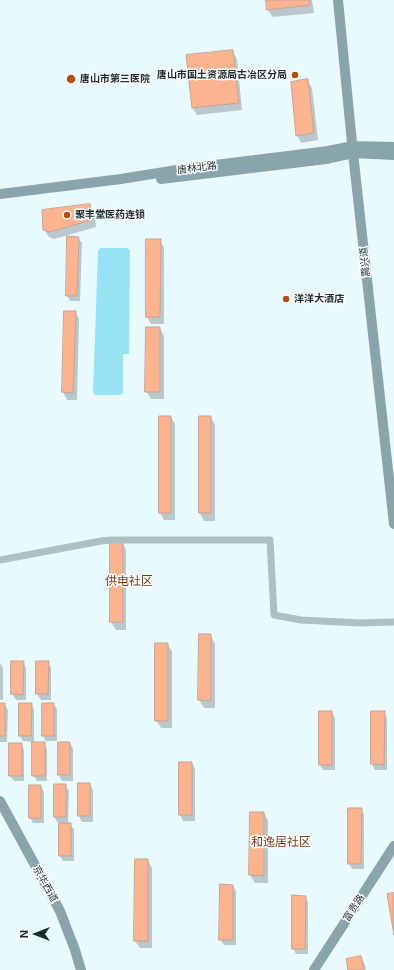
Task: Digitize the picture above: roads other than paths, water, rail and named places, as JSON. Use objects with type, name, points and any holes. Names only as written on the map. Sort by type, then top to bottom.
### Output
[{"type":"main road","name":"震兴道","points":[[338,0],[394,524]]},
{"type":"main road","name":"唐林北路","points":[[0,194],[328,151],[394,147]]},
{"type":"main road","name":"唐林北路","points":[[0,200],[326,159],[353,150],[394,154]]},
{"type":"main road","name":"京华西道","points":[[0,801],[60,912],[81,970]]},
{"type":"main road","name":"富贵路","points":[[314,970],[394,846]]},
{"type":"street","points":[[0,560],[111,540],[270,540],[274,615],[301,620],[361,623],[394,622]]},
{"type":"place","name":"唐山市国土资源局古冶区分局","points":[[295,75]]},
{"type":"place","name":"唐山市第三医院","points":[[71,79]]},
{"type":"place","name":"聚丰堂医药连锁","points":[[67,215]]},
{"type":"place","name":"洋洋大酒店","points":[[286,299]]},
{"type":"district","name":"供电社区","points":[[129,581]]},
{"type":"district","name":"和逸居社区","points":[[281,842]]}]
